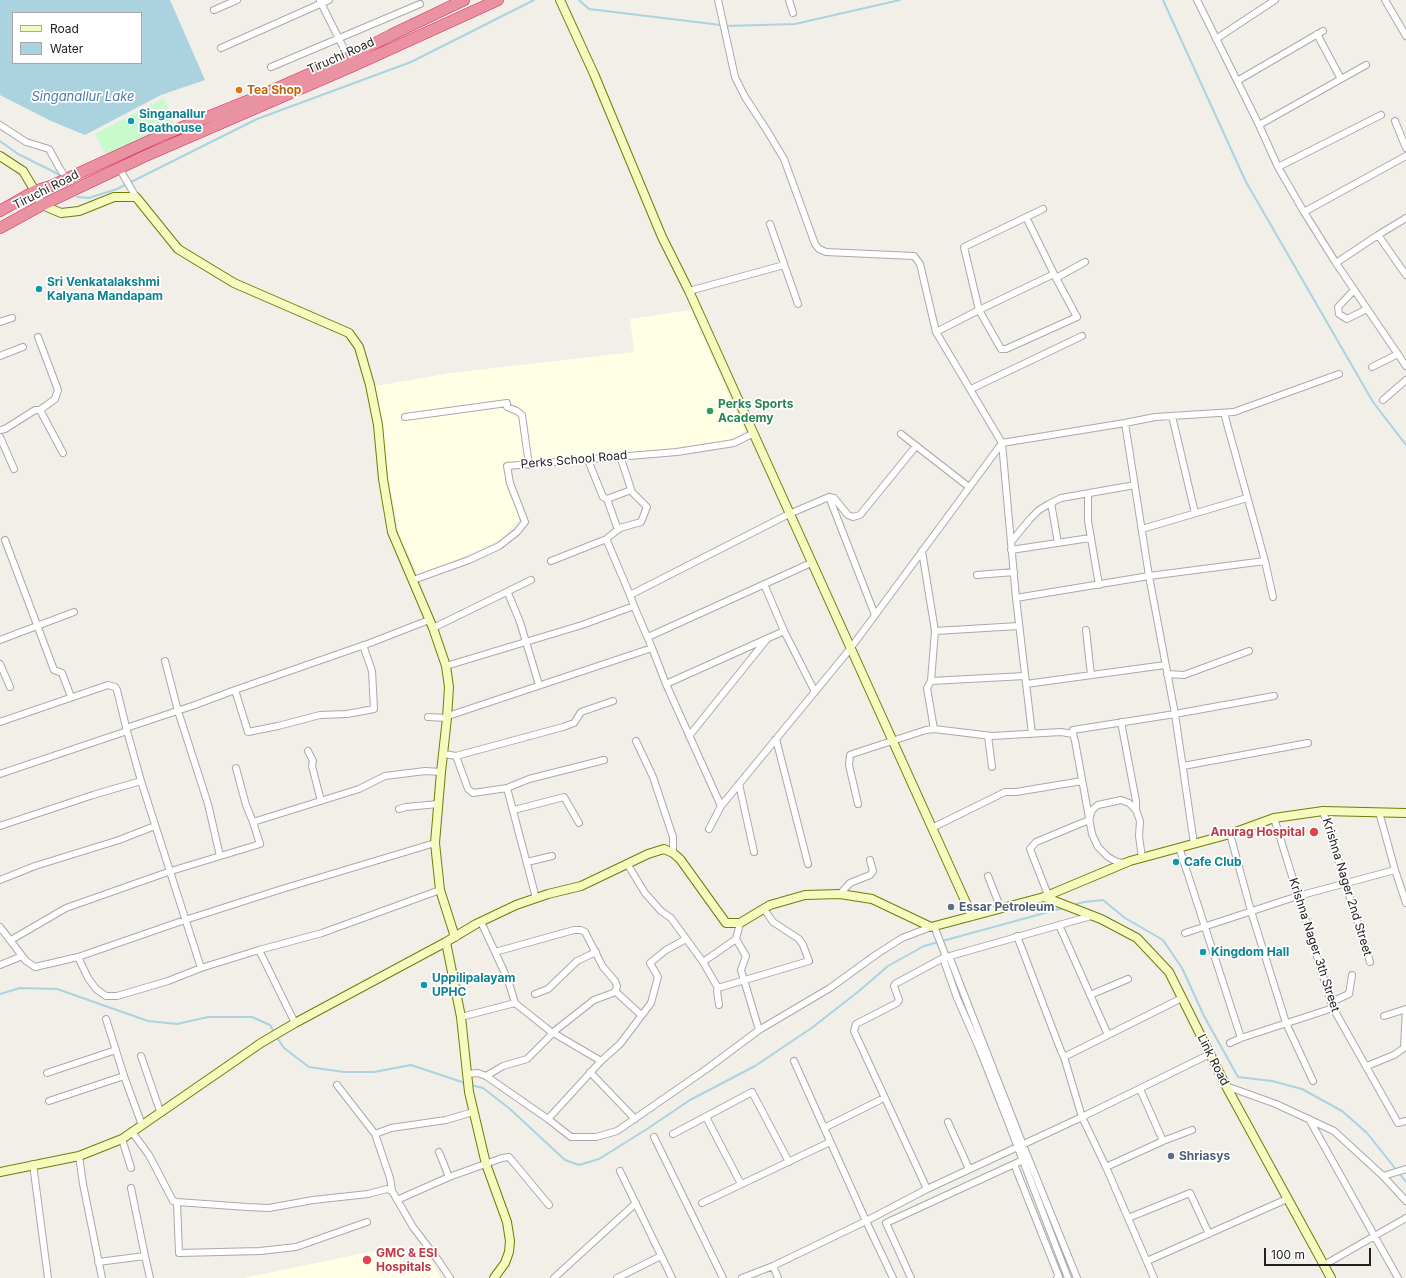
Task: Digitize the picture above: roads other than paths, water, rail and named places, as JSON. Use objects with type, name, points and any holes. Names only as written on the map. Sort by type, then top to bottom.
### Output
[{"type":"highway","points":[[0,211],[35,191],[51,186],[158,137],[348,57],[464,0]]},
{"type":"highway","name":"Tiruchi Road","points":[[0,228],[42,205],[158,150],[353,66],[498,0]]},
{"type":"street","points":[[214,10],[237,0]]},
{"type":"street","points":[[221,48],[321,2],[329,0]]},
{"type":"street","points":[[560,0],[594,74],[662,237],[689,291],[752,434],[972,916]]},
{"type":"street","points":[[718,0],[735,77],[745,97],[766,128],[784,159],[815,244],[819,249],[826,252],[914,256],[920,264],[936,332],[1002,443],[1011,550],[1032,734]]},
{"type":"street","points":[[789,0],[793,13]]},
{"type":"street","points":[[1197,0],[1260,125],[1278,167],[1336,263],[1406,366]]},
{"type":"street","points":[[1216,39],[1266,3],[1275,0]]},
{"type":"street","points":[[1385,0],[1406,34]]},
{"type":"street","points":[[321,2],[348,57]]},
{"type":"street","points":[[271,67],[420,4]]},
{"type":"street","points":[[1237,81],[1320,33],[1341,79]]},
{"type":"street","points":[[1260,125],[1366,65]]},
{"type":"street","points":[[1278,167],[1381,115]]},
{"type":"street","points":[[1396,121],[1406,148]]},
{"type":"street","points":[[0,125],[26,142],[49,149],[60,170],[67,179]]},
{"type":"street","points":[[0,156],[23,171],[42,205],[61,213],[80,211],[114,197],[136,196]]},
{"type":"street","points":[[1304,212],[1406,156]]},
{"type":"street","points":[[119,168],[136,196],[178,249],[234,283],[349,333],[358,347],[370,385],[378,425],[383,479],[392,532],[433,628],[446,666],[449,687],[448,717],[441,772],[435,843],[440,890],[455,937]]},
{"type":"street","points":[[1026,217],[1077,317],[1006,349],[1001,349],[979,310],[964,247],[1043,208]]},
{"type":"street","points":[[1336,263],[1406,218]]},
{"type":"street","points":[[770,224],[798,304]]},
{"type":"street","points":[[1378,235],[1406,274]]},
{"type":"street","points":[[936,332],[979,310],[1085,262]]},
{"type":"street","points":[[689,291],[784,265]]},
{"type":"street","points":[[1354,290],[1338,307],[1339,314],[1347,319],[1368,309]]},
{"type":"street","points":[[0,322],[12,318]]},
{"type":"street","points":[[971,390],[1082,336]]},
{"type":"street","points":[[0,430],[5,429],[36,410],[40,410],[55,399],[58,390],[38,337]]},
{"type":"street","points":[[0,356],[23,347]]},
{"type":"street","points":[[1372,367],[1398,354]]},
{"type":"street","points":[[709,829],[721,806],[850,649],[1002,443],[1155,417],[1234,412],[1339,374]]},
{"type":"street","points":[[1384,400],[1406,380]]},
{"type":"street","points":[[405,417],[506,404],[508,407],[522,414],[529,464]]},
{"type":"street","points":[[40,410],[62,453]]},
{"type":"street","points":[[1224,412],[1265,561],[1273,597]]},
{"type":"street","points":[[1172,416],[1195,513]]},
{"type":"street","points":[[1125,423],[1149,576],[1175,714],[1194,844]]},
{"type":"street","name":"Perks School Road","points":[[413,580],[469,560],[499,546],[517,532],[525,522],[510,483],[507,466],[676,452],[734,443],[752,434]]},
{"type":"street","points":[[901,434],[969,487]]},
{"type":"street","points":[[0,437],[14,469]]},
{"type":"street","points":[[630,595],[789,514],[829,497],[834,498],[848,515],[853,517],[860,515],[916,446]]},
{"type":"street","points":[[552,561],[605,540],[618,530],[641,522],[647,507],[631,490],[620,456]]},
{"type":"street","points":[[588,460],[603,497],[607,498],[618,530]]},
{"type":"street","points":[[1011,542],[1039,510],[1061,498],[1135,486]]},
{"type":"street","points":[[607,498],[631,490]]},
{"type":"street","points":[[1088,494],[1088,521],[1098,585]]},
{"type":"street","points":[[829,497],[875,616]]},
{"type":"street","points":[[1142,529],[1247,498]]},
{"type":"street","points":[[1051,503],[1058,543]]},
{"type":"street","points":[[1011,550],[1090,538]]},
{"type":"street","points":[[5,540],[54,670],[62,673],[71,697]]},
{"type":"street","points":[[605,540],[607,541],[630,595],[666,684],[721,806]]},
{"type":"street","points":[[922,551],[936,631],[931,682],[927,688],[934,729]]},
{"type":"street","points":[[1016,598],[1149,576],[1265,561]]},
{"type":"street","points":[[648,638],[811,563]]},
{"type":"street","points":[[977,575],[1014,572]]},
{"type":"street","points":[[433,628],[460,614],[508,593],[531,580]]},
{"type":"street","points":[[764,584],[784,631],[814,692]]},
{"type":"street","points":[[508,593],[520,622],[539,685]]},
{"type":"street","points":[[446,666],[582,625],[634,606]]},
{"type":"street","points":[[0,640],[74,612]]},
{"type":"street","points":[[0,774],[363,645],[429,620]]},
{"type":"street","points":[[936,631],[1019,626]]},
{"type":"street","points":[[1086,630],[1091,675]]},
{"type":"street","points":[[666,684],[784,631]]},
{"type":"street","points":[[689,736],[768,638]]},
{"type":"street","points":[[235,690],[248,732],[320,715],[347,714],[374,709],[372,671],[363,645]]},
{"type":"street","points":[[428,717],[448,717],[652,648]]},
{"type":"street","points":[[1167,674],[1184,675],[1249,651]]},
{"type":"street","points":[[165,661],[178,711],[208,804],[220,856]]},
{"type":"street","points":[[0,664],[10,687]]},
{"type":"street","points":[[1026,684],[1165,665]]},
{"type":"street","points":[[931,682],[1025,676]]},
{"type":"street","points":[[0,722],[108,685],[115,687],[141,781],[185,920],[202,968]]},
{"type":"street","points":[[1124,863],[1117,862],[1108,857],[1098,847],[1092,834],[1073,730],[1175,714],[1274,696]]},
{"type":"street","points":[[444,754],[456,756],[563,727],[574,722],[581,712],[613,701]]},
{"type":"street","points":[[1121,722],[1136,801],[1136,810],[1140,821],[1139,836],[1142,858]]},
{"type":"street","points":[[858,804],[849,765],[850,755],[926,730],[934,729],[988,736],[1061,732],[1073,734]]},
{"type":"street","points":[[988,736],[992,767]]},
{"type":"street","points":[[776,739],[808,864]]},
{"type":"street","points":[[636,741],[653,777],[673,836],[673,853]]},
{"type":"street","points":[[1182,766],[1308,743]]},
{"type":"street","points":[[308,751],[313,761],[312,766],[321,801]]},
{"type":"street","points":[[456,756],[468,789],[474,793],[507,788],[529,779],[604,760]]},
{"type":"street","points":[[11,940],[66,908],[171,872],[260,844],[246,805],[236,768]]},
{"type":"street","points":[[253,822],[359,789],[385,776],[425,771],[441,772]]},
{"type":"street","points":[[0,826],[92,795],[141,781]]},
{"type":"street","points":[[932,828],[1005,792],[1016,792],[1082,781]]},
{"type":"street","points":[[739,784],[754,852]]},
{"type":"street","points":[[507,788],[536,898]]},
{"type":"street","points":[[514,810],[564,796],[579,823]]},
{"type":"street","points":[[1089,820],[1092,810],[1098,805],[1110,801],[1121,800],[1129,803],[1136,810]]},
{"type":"street","points":[[399,809],[438,804]]},
{"type":"street","points":[[467,1077],[478,1073],[486,1076],[548,1119],[571,1137],[596,1137],[617,1131],[708,1068],[759,1030],[830,988],[902,938],[933,926],[1048,898],[1124,863],[1230,834],[1274,818],[1323,811],[1406,813]]},
{"type":"street","name":"Krishna Nager 2nd Street","points":[[1323,811],[1370,962]]},
{"type":"street","points":[[1379,812],[1406,903]]},
{"type":"street","name":"Krishna Nager 3th Street","points":[[1274,818],[1332,1005],[1398,1123],[1406,1121]]},
{"type":"street","points":[[1048,898],[1030,849],[1036,842],[1089,820]]},
{"type":"street","points":[[0,879],[35,866],[120,840],[155,826]]},
{"type":"street","points":[[1230,834],[1251,911],[1286,1023],[1313,1081]]},
{"type":"street","points":[[0,927],[26,961],[35,966],[58,963],[282,889],[435,843]]},
{"type":"street","points":[[1179,847],[1240,1038]]},
{"type":"street","points":[[0,1172],[33,1164],[79,1156],[122,1139],[261,1043],[481,922],[516,905],[581,886],[628,865],[648,854],[664,850],[673,853],[680,859],[726,923],[740,923],[770,906],[805,895],[840,894],[872,899],[933,926],[1020,1146],[1077,1278]]},
{"type":"street","points":[[527,862],[552,856]]},
{"type":"street","points":[[840,894],[850,883],[870,875],[873,871],[870,860]]},
{"type":"street","points":[[628,865],[645,893],[661,911],[672,918],[703,962],[718,988],[717,991],[720,1005]]},
{"type":"street","points":[[1185,933],[1298,896],[1395,870]]},
{"type":"street","points":[[988,876],[1001,909]]},
{"type":"street","points":[[78,957],[88,978],[96,989],[106,996],[118,996],[259,950],[322,933],[440,890]]},
{"type":"street","name":"Link Road","points":[[1048,898],[1083,911],[1136,938],[1169,972],[1226,1086],[1331,1278]]},
{"type":"street","points":[[718,988],[809,961],[800,939],[773,922],[764,909]]},
{"type":"street","points":[[927,1189],[854,1031],[854,1028],[858,1023],[897,1003],[899,1000],[894,986],[895,984],[946,957],[1091,916]]},
{"type":"street","points":[[481,922],[508,980],[515,1003],[553,1033],[601,1061]]},
{"type":"street","points":[[703,962],[736,940],[740,923]]},
{"type":"street","points":[[1059,925],[1108,1035]]},
{"type":"street","points":[[495,952],[574,930],[581,930],[584,932],[596,952],[603,967],[615,981],[615,991]]},
{"type":"street","points":[[1017,936],[1064,1057],[1082,1117],[1106,1167],[1154,1278]]},
{"type":"street","points":[[548,1119],[590,1072],[620,1044],[651,1003],[658,977],[650,963],[666,950],[686,939]]},
{"type":"street","points":[[736,940],[746,956],[741,970],[759,1030]]},
{"type":"street","points":[[446,942],[461,1017],[469,1092],[486,1164],[507,1222],[510,1241],[509,1252],[505,1263],[494,1278]]},
{"type":"street","points":[[259,950],[295,1023]]},
{"type":"street","points":[[536,994],[548,989],[577,961],[596,952]]},
{"type":"street","points":[[0,965],[22,956]]},
{"type":"street","points":[[1230,1043],[1332,1005],[1349,994],[1352,975]]},
{"type":"street","points":[[1090,995],[1128,979]]},
{"type":"street","points":[[615,991],[642,1015]]},
{"type":"street","points":[[486,1076],[503,1066],[527,1059],[553,1033],[594,1000],[615,991]]},
{"type":"street","points":[[1064,1057],[1182,998]]},
{"type":"street","points":[[461,1017],[515,1003]]},
{"type":"street","points":[[1367,1066],[1394,1055],[1404,1048],[1406,1009],[1384,1016]]},
{"type":"street","points":[[106,1020],[142,1125]]},
{"type":"street","points":[[47,1073],[116,1050]]},
{"type":"street","points":[[742,1278],[773,1266],[866,1222],[927,1189],[1082,1117],[1210,1054]]},
{"type":"street","points":[[142,1056],[160,1112]]},
{"type":"street","points":[[794,1061],[866,1222],[893,1278]]},
{"type":"street","points":[[590,1072],[635,1119]]},
{"type":"street","points":[[49,1101],[124,1076]]},
{"type":"street","points":[[338,1085],[376,1134],[390,1178],[392,1191],[413,1227],[450,1278]]},
{"type":"street","points":[[1226,1086],[1276,1104],[1334,1132],[1383,1176],[1406,1202]]},
{"type":"street","points":[[1140,1089],[1163,1141]]},
{"type":"street","points":[[673,1134],[752,1092],[789,1162]]},
{"type":"street","points":[[824,1128],[880,1100]]},
{"type":"street","points":[[376,1134],[391,1128],[446,1120],[474,1112]]},
{"type":"street","points":[[706,1117],[741,1184]]},
{"type":"street","points":[[1309,1119],[1398,1278]]},
{"type":"street","points":[[948,1122],[969,1169]]},
{"type":"street","points":[[1106,1167],[1163,1141],[1192,1130]]},
{"type":"street","points":[[132,1132],[149,1155],[173,1201],[177,1202],[269,1208],[313,1200],[368,1194],[387,1189],[392,1191]]},
{"type":"street","points":[[654,1137],[723,1278]]},
{"type":"street","points":[[122,1139],[132,1168]]},
{"type":"street","points":[[702,1203],[830,1142]]},
{"type":"street","points":[[1020,1146],[1023,1160],[1068,1278]]},
{"type":"street","points":[[439,1152],[449,1177]]},
{"type":"street","points":[[79,1156],[83,1184],[102,1278]]},
{"type":"street","points":[[397,1200],[449,1177],[502,1158],[509,1157],[549,1205]]},
{"type":"street","points":[[911,1278],[886,1223],[1023,1160]]},
{"type":"street","points":[[33,1164],[48,1278]]},
{"type":"street","points":[[1014,1164],[1060,1277],[1057,1278]]},
{"type":"street","points":[[1383,1176],[1406,1169]]},
{"type":"street","points":[[620,1171],[672,1278]]},
{"type":"street","points":[[131,1188],[150,1278]]},
{"type":"street","points":[[1128,1218],[1190,1193],[1209,1234]]},
{"type":"street","points":[[1147,1261],[1287,1199]]},
{"type":"street","points":[[177,1202],[178,1253],[260,1251],[296,1247],[367,1222]]},
{"type":"street","points":[[554,1278],[636,1203]]},
{"type":"street","points":[[1324,1265],[1406,1218]]},
{"type":"street","points":[[98,1262],[145,1256]]},
{"type":"street","points":[[617,1278],[661,1256]]},
{"type":"street","points":[[773,1266],[778,1278]]},
{"type":"water","name":"Singanallur Lake","points":[[0,0],[170,0],[205,80],[161,95],[85,135],[51,121],[0,95]]},
{"type":"waterway","points":[[77,197],[89,198],[117,189],[257,119],[411,62],[534,0]]},
{"type":"waterway","points":[[579,0],[589,9],[721,25]]},
{"type":"waterway","points":[[726,26],[795,24],[900,0]]},
{"type":"waterway","points":[[1163,0],[1246,182],[1373,402],[1406,445]]},
{"type":"waterway","points":[[0,141],[18,154],[60,175]]},
{"type":"waterway","points":[[1073,905],[1103,900],[1125,918],[1163,940],[1182,968],[1204,1016],[1238,1077],[1272,1081],[1302,1089],[1342,1111],[1367,1133],[1406,1182]]},
{"type":"waterway","points":[[471,1085],[483,1088],[510,1109],[565,1160],[579,1165],[599,1159],[690,1100],[755,1066],[813,1027],[888,966],[924,946],[1063,908]]},
{"type":"waterway","points":[[0,994],[20,988],[57,989],[148,1021],[177,1024],[208,1017],[252,1017],[270,1025],[274,1032]]},
{"type":"waterway","points":[[276,1036],[284,1048],[309,1067],[344,1072],[374,1072],[411,1065],[465,1083]]},
{"type":"place","name":"Tea Shop","points":[[239,90]]},
{"type":"place","name":"Singanallur Boathouse","points":[[131,121]]},
{"type":"place","name":"Sri Venkatalakshmi Kalyana Mandapam","points":[[39,289]]},
{"type":"place","name":"Perks Sports Academy","points":[[710,411]]},
{"type":"place","name":"Anurag Hospital","points":[[1314,832]]},
{"type":"place","name":"Cafe Club","points":[[1176,862]]},
{"type":"place","name":"Essar Petroleum","points":[[951,907]]},
{"type":"place","name":"Kingdom Hall","points":[[1203,952]]},
{"type":"place","name":"Uppilipalayam UPHC","points":[[424,985]]},
{"type":"place","name":"Shriasys","points":[[1171,1156]]},
{"type":"place","name":"GMC & ESI Hospitals","points":[[367,1260]]}]
